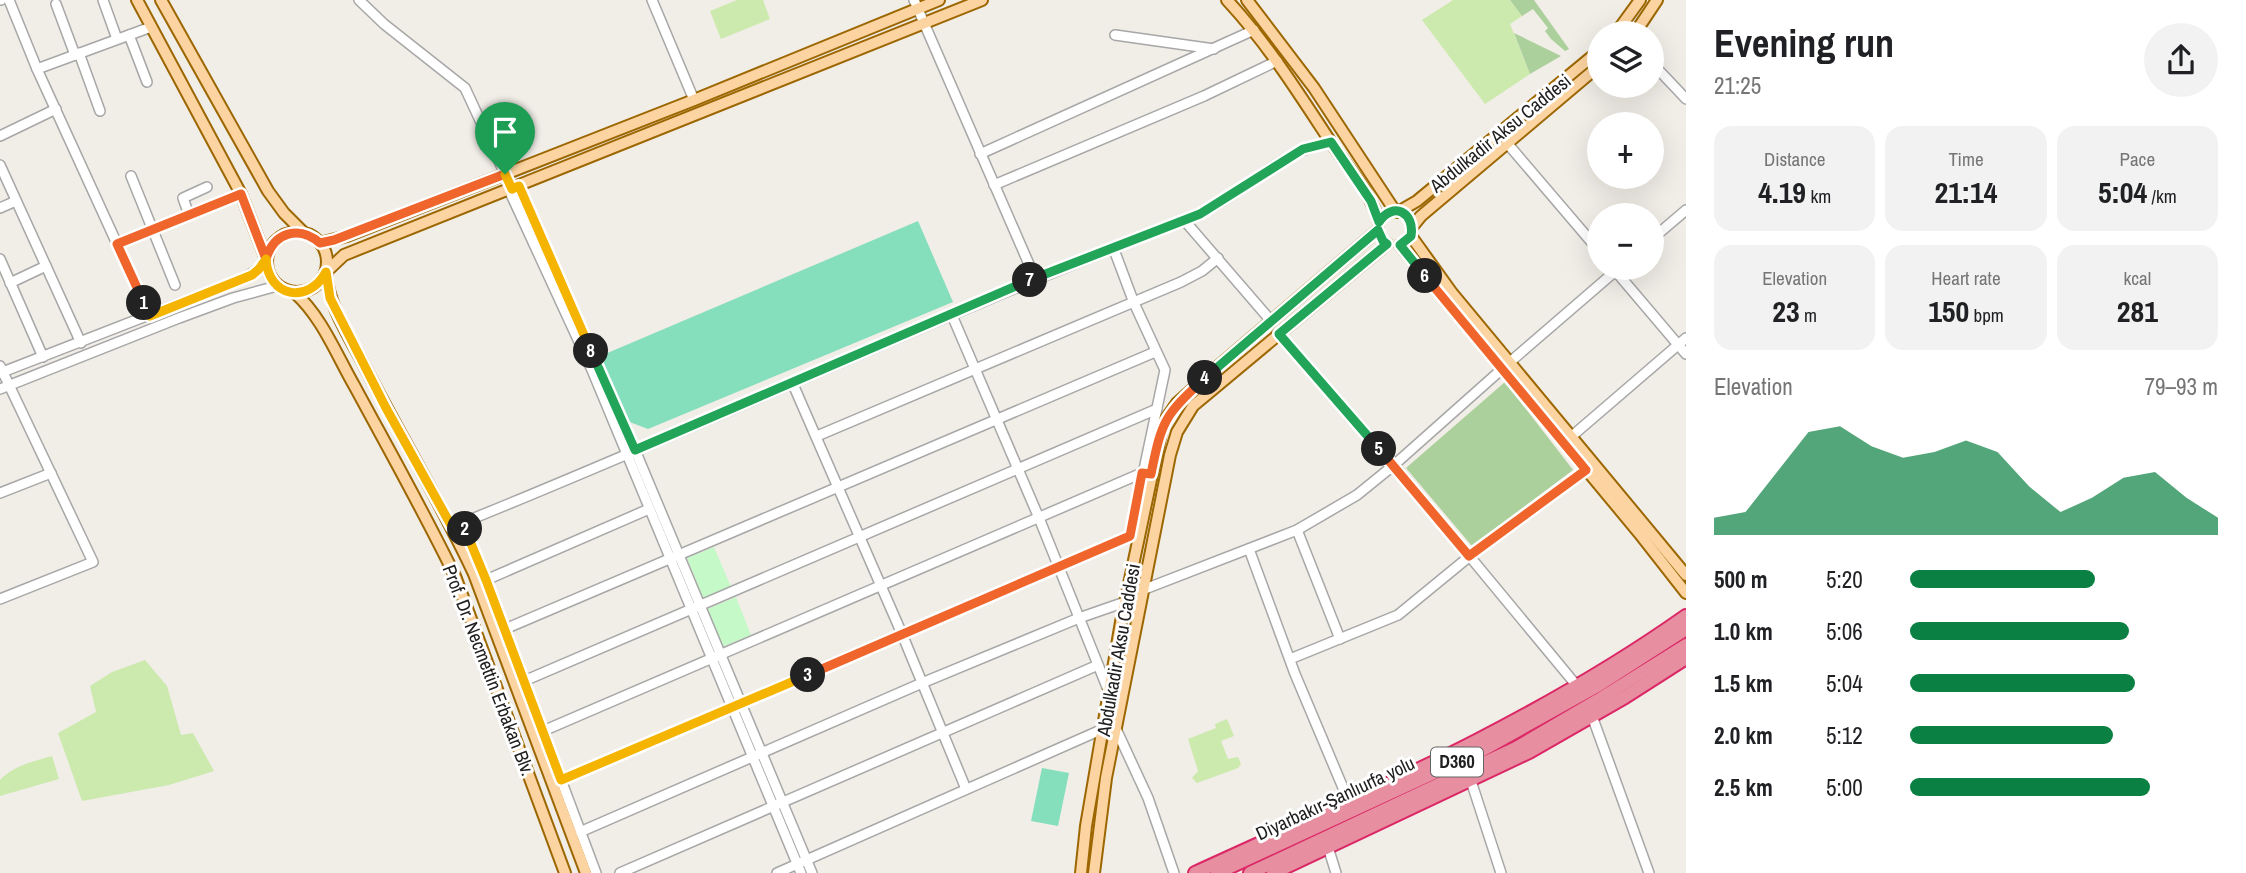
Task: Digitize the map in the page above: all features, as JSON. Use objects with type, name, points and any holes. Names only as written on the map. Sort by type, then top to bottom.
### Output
[{"type":"highway","points":[[1195,873],[1494,731],[1577,686],[1686,616]]},
{"type":"highway","name":"Diyarbakır-Şanlıurfa yolu","points":[[1217,873],[1479,752],[1599,685],[1686,629]]},
{"type":"highway","name":"Diyarbakır-Şanlıurfa yolu","points":[[1250,873],[1516,748],[1598,701],[1686,645]]},
{"type":"highway","points":[[1273,873],[1471,781],[1592,716],[1686,658]]},
{"type":"main road","points":[[137,0],[241,194],[266,259],[267,269],[277,286],[295,293],[314,287],[344,255],[982,0]]},
{"type":"main road","points":[[161,0],[268,191],[284,213],[304,233],[320,243],[325,252],[326,272]]},
{"type":"main road","points":[[320,243],[347,236],[694,100],[916,4],[939,0]]},
{"type":"main road","points":[[1227,0],[1277,61],[1371,201],[1383,241],[1400,245],[1572,436],[1686,575]]},
{"type":"main road","points":[[1247,0],[1314,88],[1396,211],[1408,217],[1412,232],[1452,293],[1586,470],[1686,593]]},
{"type":"main road","points":[[1625,21],[1640,0]]},
{"type":"main road","points":[[1643,21],[1657,0]]},
{"type":"main road","name":"Abdulkadir Aksu Caddesi","points":[[1396,211],[1417,201],[1587,61]]},
{"type":"main road","name":"Abdulkadir Aksu Caddesi","points":[[1412,232],[1507,143],[1587,76]]},
{"type":"main road","points":[[1378,226],[1385,214],[1396,211]]},
{"type":"main road","name":"Abdulkadir Aksu Caddesi","points":[[1081,873],[1086,825],[1146,474],[1168,415],[1214,370],[1272,322],[1378,226]]},
{"type":"main road","points":[[266,259],[275,241],[294,232],[304,233]]},
{"type":"main road","points":[[1400,245],[1412,232]]},
{"type":"main road","name":"Abdulkadir Aksu Caddesi","points":[[1094,873],[1097,834],[1170,455],[1184,417],[1209,391],[1387,244]]},
{"type":"main road","name":"Prof. Dr. Necmettin Erbakan Blv.","points":[[326,272],[330,298],[386,408],[457,525],[586,873]]},
{"type":"main road","name":"Prof. Dr. Necmettin Erbakan Blv.","points":[[295,293],[308,304],[318,321],[456,576],[565,873]]},
{"type":"street","points":[[9,0],[37,69],[150,316]]},
{"type":"street","points":[[103,0],[117,39]]},
{"type":"street","points":[[359,0],[384,24],[465,89],[513,188],[592,370],[631,452],[695,607],[712,660],[753,758],[778,805]]},
{"type":"street","points":[[652,0],[694,100]]},
{"type":"street","points":[[56,4],[100,111]]},
{"type":"street","points":[[916,4],[1035,278]]},
{"type":"street","points":[[37,69],[151,27]]},
{"type":"street","points":[[980,154],[1254,30]]},
{"type":"street","points":[[129,35],[146,82]]},
{"type":"street","points":[[1115,35],[1214,50]]},
{"type":"street","points":[[994,185],[1204,96],[1277,61]]},
{"type":"street","points":[[1664,76],[1686,99]]},
{"type":"street","points":[[0,136],[56,109]]},
{"type":"street","points":[[596,873],[486,580],[457,525],[951,313],[1184,220],[1227,199],[1303,149],[1331,142]]},
{"type":"street","points":[[1507,143],[1587,237]]},
{"type":"street","points":[[0,165],[81,342]]},
{"type":"street","points":[[131,176],[175,285]]},
{"type":"street","points":[[189,215],[183,198],[207,187]]},
{"type":"street","points":[[117,244],[241,194]]},
{"type":"street","points":[[0,208],[16,201]]},
{"type":"street","points":[[1664,229],[1686,210]]},
{"type":"street","points":[[1184,220],[1272,322]]},
{"type":"street","points":[[561,780],[1130,536],[1146,474],[1165,370],[1112,247]]},
{"type":"street","points":[[817,436],[1134,303],[1192,277],[1218,258]]},
{"type":"street","points":[[0,259],[43,357]]},
{"type":"street","points":[[0,599],[93,562],[51,473],[5,387],[1,370],[43,357],[252,275],[266,259]]},
{"type":"street","points":[[10,283],[46,266]]},
{"type":"street","points":[[1145,589],[1297,530],[1357,495],[1394,466],[1603,280]]},
{"type":"street","points":[[1626,280],[1682,342],[1686,354]]},
{"type":"street","points":[[5,387],[179,317],[277,286]]},
{"type":"street","points":[[951,313],[998,418],[1110,694]]},
{"type":"street","points":[[1279,334],[1394,466],[1577,686]]},
{"type":"street","points":[[1572,436],[1682,342]]},
{"type":"street","points":[[505,629],[1155,352]]},
{"type":"street","points":[[792,382],[966,789]]},
{"type":"street","points":[[524,681],[1157,409]]},
{"type":"street","points":[[631,452],[649,509],[674,557]]},
{"type":"street","points":[[1290,659],[1398,615],[1469,556],[1586,470]]},
{"type":"street","points":[[0,493],[51,473]]},
{"type":"street","points":[[543,731],[1146,474]]},
{"type":"street","points":[[486,580],[649,509]]},
{"type":"street","points":[[1297,530],[1340,639]]},
{"type":"street","points":[[1249,549],[1290,659],[1349,802]]},
{"type":"street","points":[[580,832],[922,683],[1079,618],[1125,602]]},
{"type":"street","points":[[695,607],[721,656],[763,753],[778,805],[802,866],[812,873]]},
{"type":"street","points":[[620,873],[1098,665]]},
{"type":"street","points":[[1592,716],[1648,873]]},
{"type":"street","points":[[777,873],[802,866],[966,789],[1103,729]]},
{"type":"street","points":[[1117,730],[1148,798],[1174,873]]},
{"type":"street","points":[[1471,781],[1501,873]]},
{"type":"street","points":[[1328,847],[1336,873]]},
{"type":"green space","points":[[737,0],[763,0],[770,19],[721,39],[710,11]]},
{"type":"green space","points":[[1453,0],[1510,0],[1522,16],[1510,24],[1530,74],[1485,104],[1422,20]]},
{"type":"green space","points":[[1510,0],[1534,0],[1569,49],[1565,51],[1551,39],[1545,31],[1548,28],[1533,9],[1522,16]]},
{"type":"green space","points":[[1514,33],[1561,56],[1530,74]]},
{"type":"green space","points":[[918,221],[953,302],[648,429],[627,421],[598,357]]},
{"type":"green space","points":[[1505,382],[1573,470],[1472,546],[1406,468]]},
{"type":"green space","points":[[714,547],[731,587],[703,598],[687,558]]},
{"type":"green space","points":[[736,597],[751,635],[722,647],[707,609]]},
{"type":"green space","points":[[145,660],[167,686],[181,735],[193,733],[214,771],[169,785],[82,801],[58,733],[96,712],[90,686],[112,672]]},
{"type":"green space","points":[[1227,719],[1234,736],[1221,741],[1228,759],[1238,757],[1241,764],[1238,768],[1197,783],[1192,778],[1198,771],[1188,739],[1216,728],[1215,724]]},
{"type":"green space","points":[[52,756],[59,779],[0,796],[0,780],[5,775],[24,765]]},
{"type":"green space","points":[[1042,768],[1069,773],[1058,826],[1031,821]]},
{"type":"route","points":[[505,174],[334,240],[320,243],[304,233],[284,235],[275,241],[266,259],[241,194],[117,244],[150,316],[252,275],[266,259],[271,278],[285,291],[305,292],[321,281],[326,272],[330,298],[386,408],[452,527],[462,523],[561,780],[1130,536],[1142,473],[1151,474],[1163,423],[1177,403],[1378,230],[1379,236],[1387,244],[1279,334],[1469,556],[1586,470],[1400,245],[1411,236],[1412,227],[1408,217],[1395,211],[1385,214],[1379,222],[1371,201],[1331,142],[1303,149],[1200,214],[1035,278],[635,450],[519,186],[512,189],[505,174]]}]
